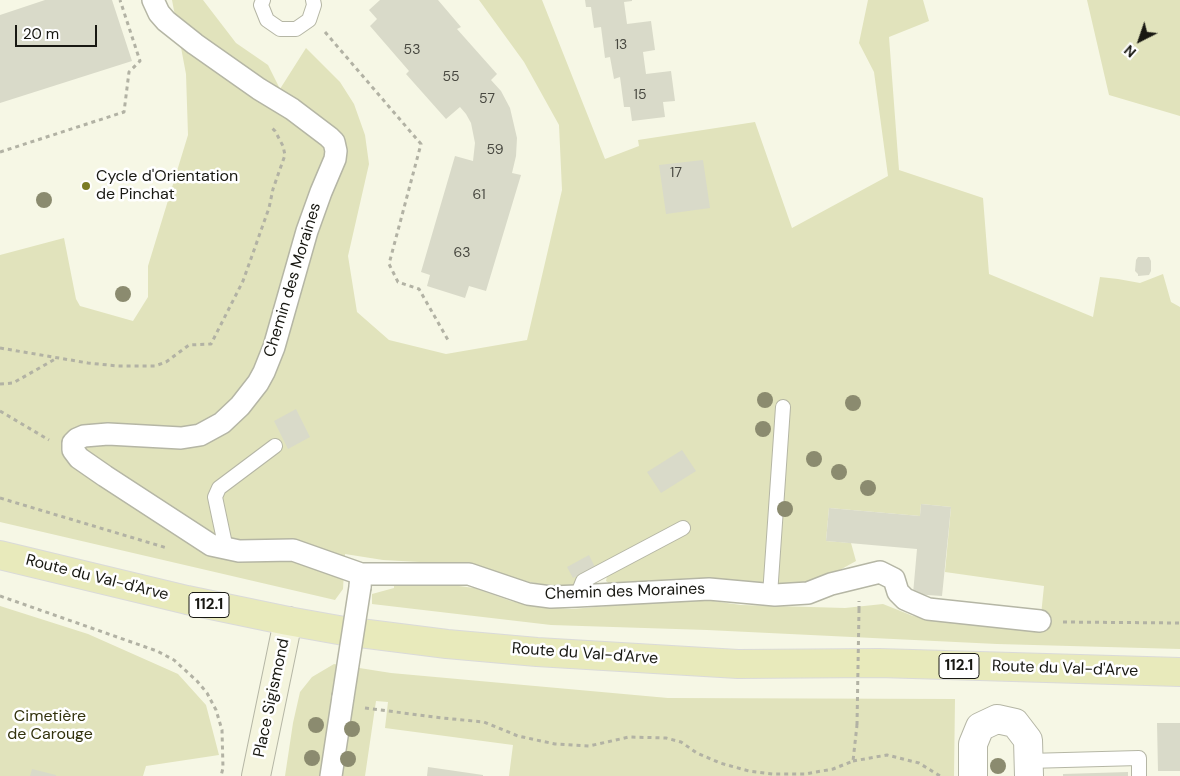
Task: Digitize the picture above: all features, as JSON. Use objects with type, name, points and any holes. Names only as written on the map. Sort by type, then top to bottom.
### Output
[{"type":"main road","name":"Route du Val-d'Arve","points":[[0,555],[188,600],[344,631],[456,644],[537,652],[738,664],[879,663],[1180,672]]},
{"type":"main road","name":"Place Sigismond","points":[[256,776],[288,620]]},
{"type":"street","name":"Chemin des Moraines","points":[[153,0],[160,13],[182,34],[260,89],[292,108],[329,136],[334,142],[335,159],[307,231],[274,347],[258,383],[240,406],[222,422],[200,435],[181,438],[108,434],[84,436],[73,443],[73,450],[79,458],[211,545],[239,551],[292,550],[361,580],[469,574],[528,594],[551,597],[709,589],[775,595],[808,593],[831,584],[880,572],[894,579],[898,592],[905,599],[928,609],[1040,622]]},
{"type":"street","points":[[331,776],[361,580]]},
{"type":"street","points":[[973,776],[973,744],[980,727],[997,718],[1015,723],[1028,740],[1028,769]]},
{"type":"lane","points":[[263,0],[262,6],[267,20],[280,29],[296,29],[309,20],[314,5],[313,0]]},
{"type":"lane","points":[[770,595],[782,408]]},
{"type":"lane","points":[[226,549],[215,497],[219,488],[276,446]]},
{"type":"lane","points":[[577,596],[583,581],[683,528]]},
{"type":"lane","points":[[1028,769],[1139,758],[1139,776]]},
{"type":"path","points":[[0,152],[124,112],[129,72],[140,61],[120,0]]},
{"type":"path","points":[[309,20],[322,28],[421,144],[389,264],[398,282],[419,290],[448,340]]},
{"type":"path","points":[[0,348],[118,366],[155,366],[166,362],[190,345],[211,344],[242,281],[269,208],[273,189],[285,155],[283,146],[271,126]]},
{"type":"path","points":[[0,384],[13,383],[58,358]]},
{"type":"path","points":[[0,411],[79,458]]},
{"type":"path","points":[[0,498],[171,549]]},
{"type":"path","points":[[0,596],[157,651],[174,660],[197,681],[216,710],[222,730],[223,768],[221,776]]},
{"type":"path","points":[[853,762],[856,725],[859,610]]},
{"type":"path","points":[[1040,622],[1180,623]]},
{"type":"path","points":[[343,703],[365,708],[484,722],[518,736],[555,744],[589,746],[629,737],[666,738],[681,742],[697,752],[720,762],[748,770],[773,774],[805,774],[887,755],[919,763],[940,776]]},
{"type":"green space","points":[[172,0],[203,0],[236,43],[268,65],[280,89],[306,48],[340,82],[354,104],[365,135],[369,164],[348,256],[357,312],[389,340],[446,354],[527,340],[562,190],[559,125],[524,62],[479,0],[542,0],[605,159],[639,146],[638,140],[755,122],[792,228],[888,176],[874,72],[859,43],[868,0],[923,0],[929,21],[889,37],[899,170],[983,198],[989,274],[1093,317],[1100,277],[1140,283],[1163,274],[1171,302],[1180,307],[1180,649],[997,644],[707,630],[551,625],[372,604],[372,594],[394,588],[394,583],[444,584],[474,588],[511,601],[538,607],[572,609],[706,600],[741,605],[845,608],[883,604],[913,616],[971,623],[1040,625],[1044,586],[945,572],[951,507],[921,504],[920,516],[829,508],[826,541],[851,543],[856,561],[820,581],[783,587],[611,585],[606,581],[607,576],[583,587],[542,584],[523,581],[474,565],[383,560],[345,554],[343,589],[335,600],[0,522],[0,255],[64,238],[76,299],[80,306],[133,321],[148,297],[148,266],[188,135],[186,74]]},
{"type":"green space","points":[[1087,0],[1180,0],[1180,116],[1109,95]]},
{"type":"green space","name":"Cimetière de Carouge","points":[[0,606],[88,634],[178,674],[206,705],[219,755],[146,766],[143,776],[0,776]]},
{"type":"green space","points":[[334,664],[391,673],[668,698],[955,699],[954,776],[509,776],[513,745],[385,728],[388,702],[376,701],[365,776],[285,776],[300,692],[312,677]]},
{"type":"building","points":[[45,0],[112,0],[132,61],[0,103],[0,15]]},
{"type":"building","points":[[380,0],[438,0],[461,27],[457,29],[497,74],[491,80],[501,91],[510,108],[517,138],[516,156],[512,173],[521,175],[486,291],[469,286],[465,298],[427,286],[430,275],[421,272],[455,156],[473,161],[475,143],[471,123],[460,107],[446,119],[406,74],[409,71],[370,26],[377,19],[369,10]]},
{"type":"building","points":[[585,0],[632,0],[624,2],[627,24],[651,21],[655,50],[643,52],[646,74],[671,71],[675,101],[663,102],[665,117],[632,121],[630,107],[624,107],[620,77],[614,79],[610,57],[605,58],[601,27],[594,28],[591,7],[586,7]]},
{"type":"building","points":[[703,160],[710,208],[666,214],[659,165]]},
{"type":"building","points":[[1138,257],[1149,257],[1151,271],[1149,275],[1138,276],[1135,271]]},
{"type":"building","points":[[296,409],[310,437],[288,449],[274,421]]},
{"type":"building","points":[[682,450],[696,471],[661,493],[647,472]]},
{"type":"building","points":[[921,504],[951,507],[942,596],[913,594],[917,549],[826,541],[829,508],[920,516]]},
{"type":"building","points":[[589,555],[595,567],[573,578],[567,567]]},
{"type":"building","points":[[1157,723],[1180,723],[1180,771],[1158,771]]},
{"type":"building","points":[[428,767],[483,775],[483,776],[427,776]]},
{"type":"building","points":[[32,769],[56,775],[56,776],[30,776]]},
{"type":"building","points":[[1128,772],[1128,776],[1063,776],[1063,774]]},
{"type":"place","name":"Cycle d'Orientation de Pinchat","points":[[86,186]]}]
